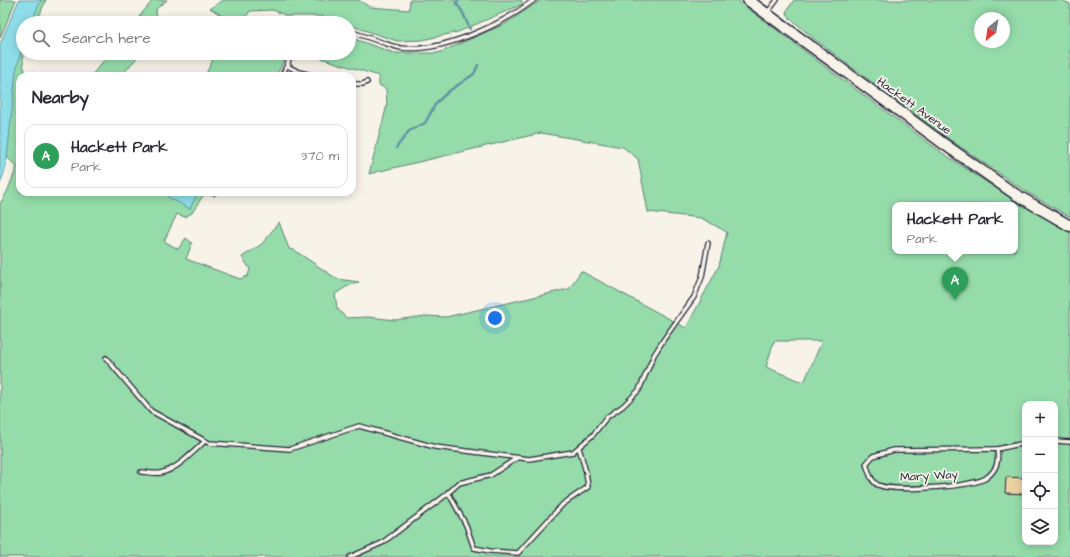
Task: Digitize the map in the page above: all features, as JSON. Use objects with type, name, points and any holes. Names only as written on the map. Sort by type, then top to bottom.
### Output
[{"type":"main road","name":"Hackett Avenue","points":[[748,0],[944,144],[1015,194],[1070,226]]},
{"type":"lane","points":[[356,33],[400,48],[421,49],[440,45],[473,34],[521,10],[534,0]]},
{"type":"lane","points":[[767,14],[777,0]]},
{"type":"lane","points":[[284,72],[289,60]]},
{"type":"lane","points":[[288,64],[289,68],[299,72]]},
{"type":"lane","points":[[356,84],[367,82]]},
{"type":"lane","points":[[106,358],[151,411],[209,443],[290,449],[359,426],[435,447],[529,460],[573,452],[593,435],[607,417],[623,406],[639,390],[654,355],[664,338],[694,298],[702,277],[708,243]]},
{"type":"lane","points":[[141,472],[160,473],[169,470],[184,461],[205,441]]},
{"type":"lane","points":[[1058,441],[1070,442]]},
{"type":"lane","name":"Mary Way","points":[[997,449],[999,458],[996,469],[986,478],[974,483],[898,489],[884,487],[877,484],[871,478],[866,464],[873,456],[894,450],[997,449],[1022,443]]},
{"type":"lane","points":[[448,492],[466,525],[474,548],[518,553],[563,504],[588,487],[586,472],[579,448]]},
{"type":"lane","points":[[350,557],[382,543],[459,483],[491,475],[518,458]]},
{"type":"green space","points":[[0,0],[16,0],[0,38]]},
{"type":"green space","points":[[39,0],[46,0],[39,16],[33,16]]},
{"type":"green space","points":[[153,0],[167,0],[156,9],[156,16],[140,16]]},
{"type":"green space","points":[[224,0],[358,0],[370,7],[409,10],[410,0],[521,0],[523,4],[458,32],[422,40],[397,41],[356,27],[356,16],[287,16],[273,10],[250,11],[247,16],[222,16],[210,8]]},
{"type":"green space","points":[[541,0],[737,0],[941,152],[991,185],[1015,194],[1070,226],[1070,557],[0,557],[0,204],[7,192],[16,170],[16,196],[203,196],[192,213],[185,217],[177,214],[164,241],[178,249],[186,238],[192,243],[186,259],[240,279],[248,276],[250,269],[242,257],[262,244],[279,222],[289,249],[294,250],[337,279],[359,282],[346,287],[335,294],[337,308],[346,318],[368,317],[395,320],[426,316],[446,317],[569,289],[581,271],[686,328],[719,266],[727,232],[701,218],[648,212],[638,159],[623,147],[541,133],[369,174],[387,105],[386,89],[379,85],[379,76],[327,60],[356,60],[356,39],[394,53],[438,53],[505,24]],"holes":[[[774,341],[822,341],[805,380],[802,382],[766,367]]]},
{"type":"green space","points":[[794,0],[1061,0],[1070,4],[1070,217],[1025,191],[946,137],[813,38],[790,18],[786,12]]},
{"type":"green space","points":[[18,60],[23,60],[26,72],[16,72],[16,166],[3,153],[16,67]]},
{"type":"green space","points":[[104,60],[135,60],[124,72],[94,72]]},
{"type":"green space","points":[[213,60],[284,60],[278,72],[207,72]]},
{"type":"water","points":[[19,0],[41,0],[34,16],[16,16],[16,60],[19,60],[16,71],[7,159],[0,184],[0,44]]},
{"type":"water","points":[[168,196],[196,196],[190,209]]},
{"type":"building","points":[[1006,477],[1022,478],[1022,494],[1005,493]]},
{"type":"waterway","points":[[459,0],[456,3],[462,11],[470,29]]},
{"type":"waterway","points":[[396,148],[409,131],[425,123],[436,103],[449,91],[474,74],[478,65]]},
{"type":"place","name":"Hackett Park","points":[[955,300]]}]
